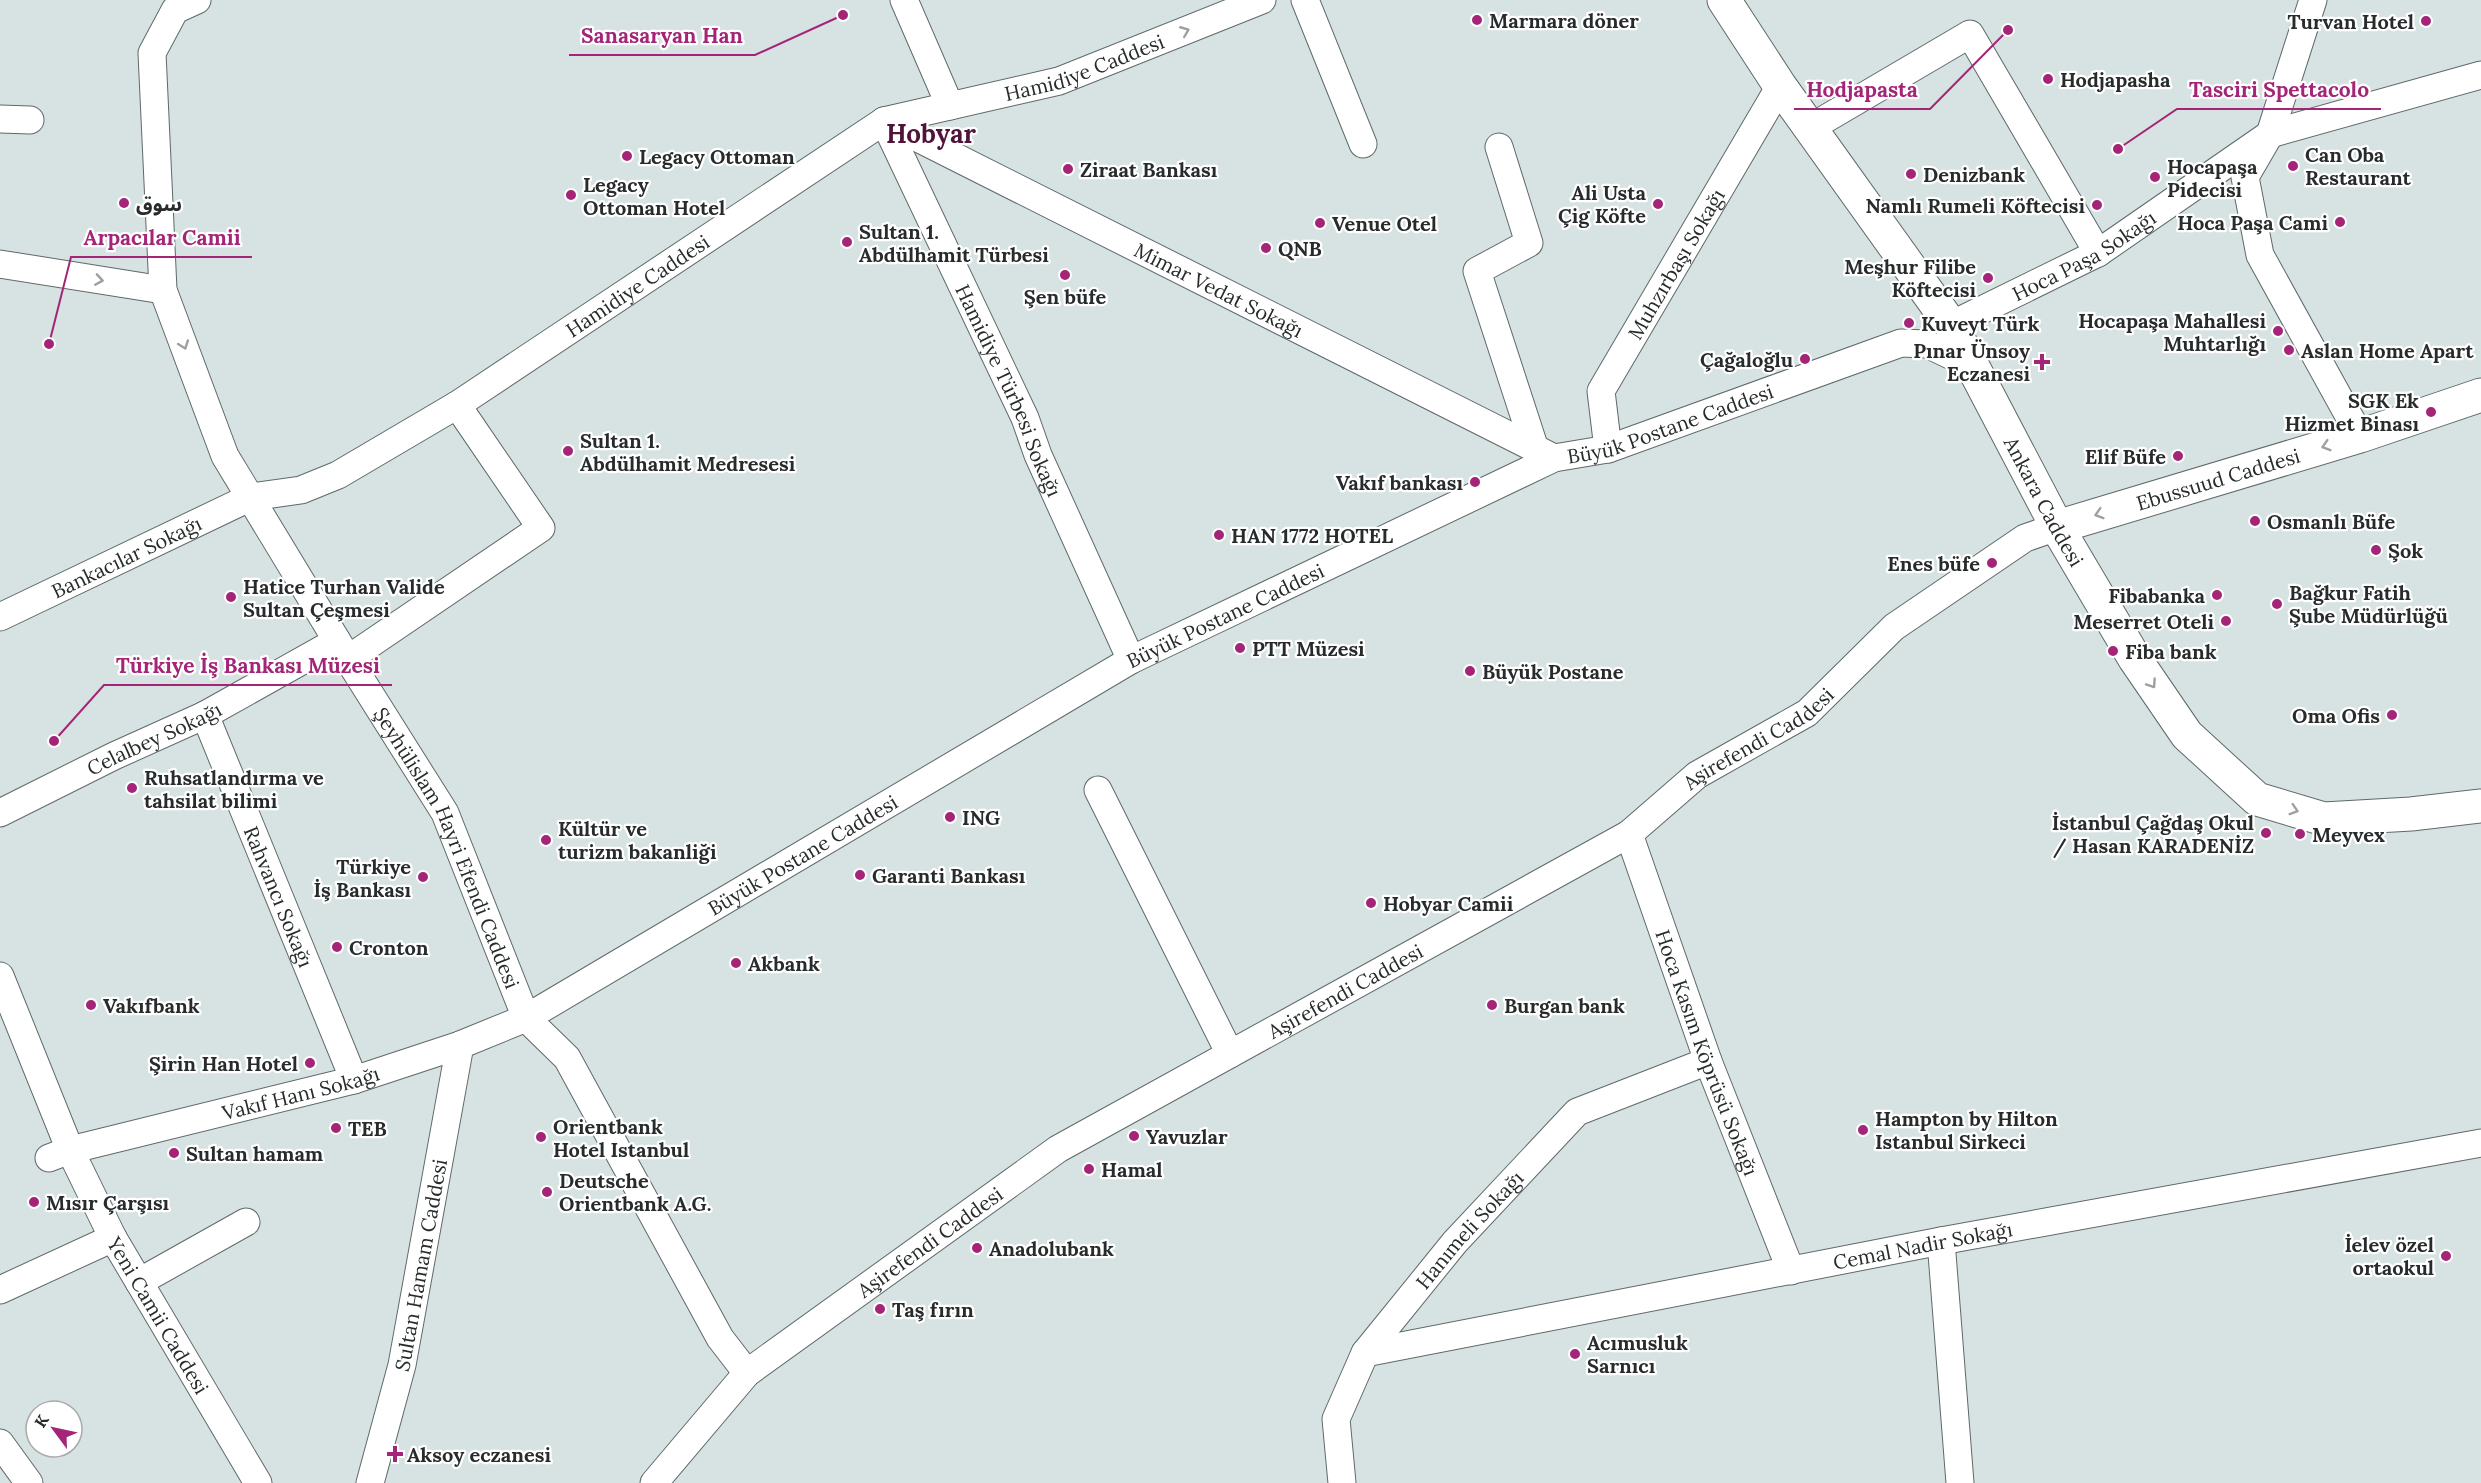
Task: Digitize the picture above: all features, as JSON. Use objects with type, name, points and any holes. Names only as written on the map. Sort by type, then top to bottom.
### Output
[{"type":"main road","name":"Ankara Caddesi","points":[[1724,0],[1780,86],[1951,325],[2057,526],[2135,659],[2187,735],[2257,799],[2324,819],[2411,814],[2481,806]]},
{"type":"main road","name":"Ebussuud Caddesi","points":[[2057,526],[2360,436],[2481,395]]},
{"type":"street","name":"Şeyhülislam Hayri Efendi Caddesi","points":[[197,0],[176,10],[152,53],[163,290],[225,456],[342,650],[445,813],[525,1018]]},
{"type":"street","points":[[904,0],[950,106]]},
{"type":"street","name":"Hamidiye Caddesi","points":[[251,497],[301,490],[338,475],[457,405],[884,121],[1059,81],[1262,0]]},
{"type":"street","points":[[1305,0],[1364,144]]},
{"type":"street","points":[[2313,0],[2270,134],[2245,177],[2259,255],[2360,436]]},
{"type":"street","points":[[1810,128],[1970,34],[2098,253]]},
{"type":"street","name":"Hoca Paşa Sokağı","points":[[1951,325],[2098,253],[2270,134],[2481,75]]},
{"type":"street","name":"Muhzırbaşı Sokağı","points":[[1608,449],[1601,391],[1780,86]]},
{"type":"street","points":[[0,119],[30,120]]},
{"type":"street","name":"Mimar Vedat Sokağı","points":[[884,121],[1545,454]]},
{"type":"street","name":"Hamidiye Türbesi Sokağı","points":[[884,121],[1025,418],[1038,455],[1131,660]]},
{"type":"street","points":[[1499,147],[1528,243],[1477,271],[1545,454]]},
{"type":"street","points":[[0,264],[163,290]]},
{"type":"street","name":"Büyük Postane Caddesi","points":[[525,1018],[1131,660],[1545,454],[1608,449],[1901,343],[1928,344],[1973,366]]},
{"type":"street","name":"Celalbey Sokağı","points":[[0,813],[114,756],[342,650],[542,528],[457,405]]},
{"type":"street","name":"Bankacılar Sokağı","points":[[0,617],[251,497]]},
{"type":"street","name":"Aşirefendi Caddesi","points":[[654,1483],[747,1372],[1058,1149],[1629,834],[1697,776],[1807,713],[1894,627],[2025,538],[2057,526]]},
{"type":"street","name":"Rahvancı Sokağı","points":[[205,715],[354,1080]]},
{"type":"street","points":[[1098,790],[1230,1054]]},
{"type":"street","name":"Hoca Kasım Köprüsü Sokağı","points":[[1629,834],[1708,1061],[1791,1271]]},
{"type":"street","name":"Yeni Camii Caddesi","points":[[0,976],[59,1154],[113,1238],[258,1483]]},
{"type":"street","points":[[525,1018],[567,1058],[720,1338],[747,1372]]},
{"type":"street","name":"Vakıf Hanı Sokağı","points":[[59,1154],[354,1080],[460,1045],[525,1018]]},
{"type":"street","name":"Sultan Hamam Caddesi","points":[[370,1483],[402,1365],[460,1045]]},
{"type":"street","name":"Hanımeli Sokağı","points":[[1342,1483],[1336,1419],[1365,1353],[1455,1242],[1577,1113],[1708,1061]]},
{"type":"street","name":"Cemal Nadir Sokağı","points":[[1365,1353],[1941,1241],[2481,1143]]},
{"type":"street","points":[[139,1281],[246,1222]]},
{"type":"street","points":[[0,1290],[113,1238]]},
{"type":"street","points":[[1941,1241],[1960,1483]]},
{"type":"street","points":[[0,1443],[29,1483]]},
{"type":"place","name":"Sanasaryan Han","points":[[843,15]]},
{"type":"place","name":"Marmara döner","points":[[1477,20]]},
{"type":"place","name":"Turvan Hotel","points":[[2426,21]]},
{"type":"place","name":"Hodjapasta","points":[[2008,30]]},
{"type":"place","name":"Hodjapasha","points":[[2048,79]]},
{"type":"place","name":"Tasciri Spettacolo","points":[[2118,149]]},
{"type":"place","name":"Legacy Ottoman","points":[[627,156]]},
{"type":"place","name":"Can Oba Restaurant","points":[[2293,166]]},
{"type":"place","name":"Ziraat Bankası","points":[[1068,169]]},
{"type":"place","name":"Denizbank","points":[[1911,174]]},
{"type":"place","name":"Hocapaşa Pidecisi","points":[[2155,177]]},
{"type":"place","name":"Legacy Ottoman Hotel","points":[[571,195]]},
{"type":"place","name":"سوق","points":[[124,203]]},
{"type":"place","name":"Ali Usta Çig Köfte","points":[[1658,204]]},
{"type":"place","name":"Namlı Rumeli Köftecisi","points":[[2097,205]]},
{"type":"place","name":"Hoca Paşa Cami","points":[[2340,222]]},
{"type":"place","name":"Venue Otel","points":[[1320,223]]},
{"type":"place","name":"Sultan 1. Abdülhamit Türbesi","points":[[847,242]]},
{"type":"place","name":"QNB","points":[[1266,248]]},
{"type":"place","name":"Şen büfe","points":[[1065,275]]},
{"type":"place","name":"Meşhur Filibe Köftecisi","points":[[1988,278]]},
{"type":"place","name":"Kuveyt Türk","points":[[1909,323]]},
{"type":"place","name":"Hocapaşa Mahallesi Muhtarlığı","points":[[2278,331]]},
{"type":"place","name":"Arpacılar Camii","points":[[49,344]]},
{"type":"place","name":"Aslan Home Apart","points":[[2289,350]]},
{"type":"place","name":"Çağaloğlu","points":[[1805,359]]},
{"type":"place","name":"Pınar Ünsoy Eczanesi","points":[[2042,362]]},
{"type":"place","name":"SGK Ek Hizmet Binası","points":[[2431,412]]},
{"type":"place","name":"Sultan 1. Abdülhamit Medresesi","points":[[568,451]]},
{"type":"place","name":"Elif Büfe","points":[[2178,456]]},
{"type":"place","name":"Vakıf bankası","points":[[1475,482]]},
{"type":"place","name":"Osmanlı Büfe","points":[[2255,521]]},
{"type":"place","name":"HAN 1772 HOTEL","points":[[1219,535]]},
{"type":"place","name":"Şok","points":[[2376,550]]},
{"type":"place","name":"Enes büfe","points":[[1992,563]]},
{"type":"place","name":"Fibabanka","points":[[2217,595]]},
{"type":"place","name":"Hatice Turhan Valide Sultan Çeşmesi","points":[[231,597]]},
{"type":"place","name":"Bağkur Fatih Şube Müdürlüğü","points":[[2277,604]]},
{"type":"place","name":"Meserret Oteli","points":[[2226,621]]},
{"type":"place","name":"PTT Müzesi","points":[[1240,648]]},
{"type":"place","name":"Fiba bank","points":[[2113,651]]},
{"type":"place","name":"Büyük Postane","points":[[1470,671]]},
{"type":"place","name":"Oma Ofis","points":[[2392,715]]},
{"type":"place","name":"Türkiye İş Bankası Müzesi","points":[[54,741]]},
{"type":"place","name":"Ruhsatlandırma ve tahsilat bilimi","points":[[132,788]]},
{"type":"place","name":"ING","points":[[950,817]]},
{"type":"place","name":"İstanbul Çağdaş Okul / Hasan KARADENİZ","points":[[2266,833]]},
{"type":"place","name":"Meyvex","points":[[2300,834]]},
{"type":"place","name":"Kültür ve turizm bakanliği","points":[[546,840]]},
{"type":"place","name":"Garanti Bankası","points":[[860,875]]},
{"type":"place","name":"Türkiye İş Bankası","points":[[423,877]]},
{"type":"place","name":"Hobyar Camii","points":[[1371,903]]},
{"type":"place","name":"Cronton","points":[[337,947]]},
{"type":"place","name":"Akbank","points":[[736,963]]},
{"type":"place","name":"Vakıfbank","points":[[91,1005]]},
{"type":"place","name":"Burgan bank","points":[[1492,1005]]},
{"type":"place","name":"Şirin Han Hotel","points":[[310,1063]]},
{"type":"place","name":"TEB","points":[[336,1128]]},
{"type":"place","name":"Hampton by Hilton Istanbul Sirkeci","points":[[1863,1130]]},
{"type":"place","name":"Yavuzlar","points":[[1134,1136]]},
{"type":"place","name":"Orientbank Hotel Istanbul","points":[[541,1137]]},
{"type":"place","name":"Sultan hamam","points":[[174,1153]]},
{"type":"place","name":"Hamal","points":[[1089,1169]]},
{"type":"place","name":"Deutsche Orientbank A.G.","points":[[547,1192]]},
{"type":"place","name":"Mısır Çarşısı","points":[[34,1202]]},
{"type":"place","name":"Anadolubank","points":[[977,1248]]},
{"type":"place","name":"İelev özel ortaokul","points":[[2446,1256]]},
{"type":"place","name":"Taş fırın","points":[[880,1309]]},
{"type":"place","name":"Acımusluk Sarnıcı","points":[[1575,1354]]},
{"type":"place","name":"Aksoy eczanesi","points":[[395,1454]]},
{"type":"district","name":"Hobyar","points":[[931,133]]}]
